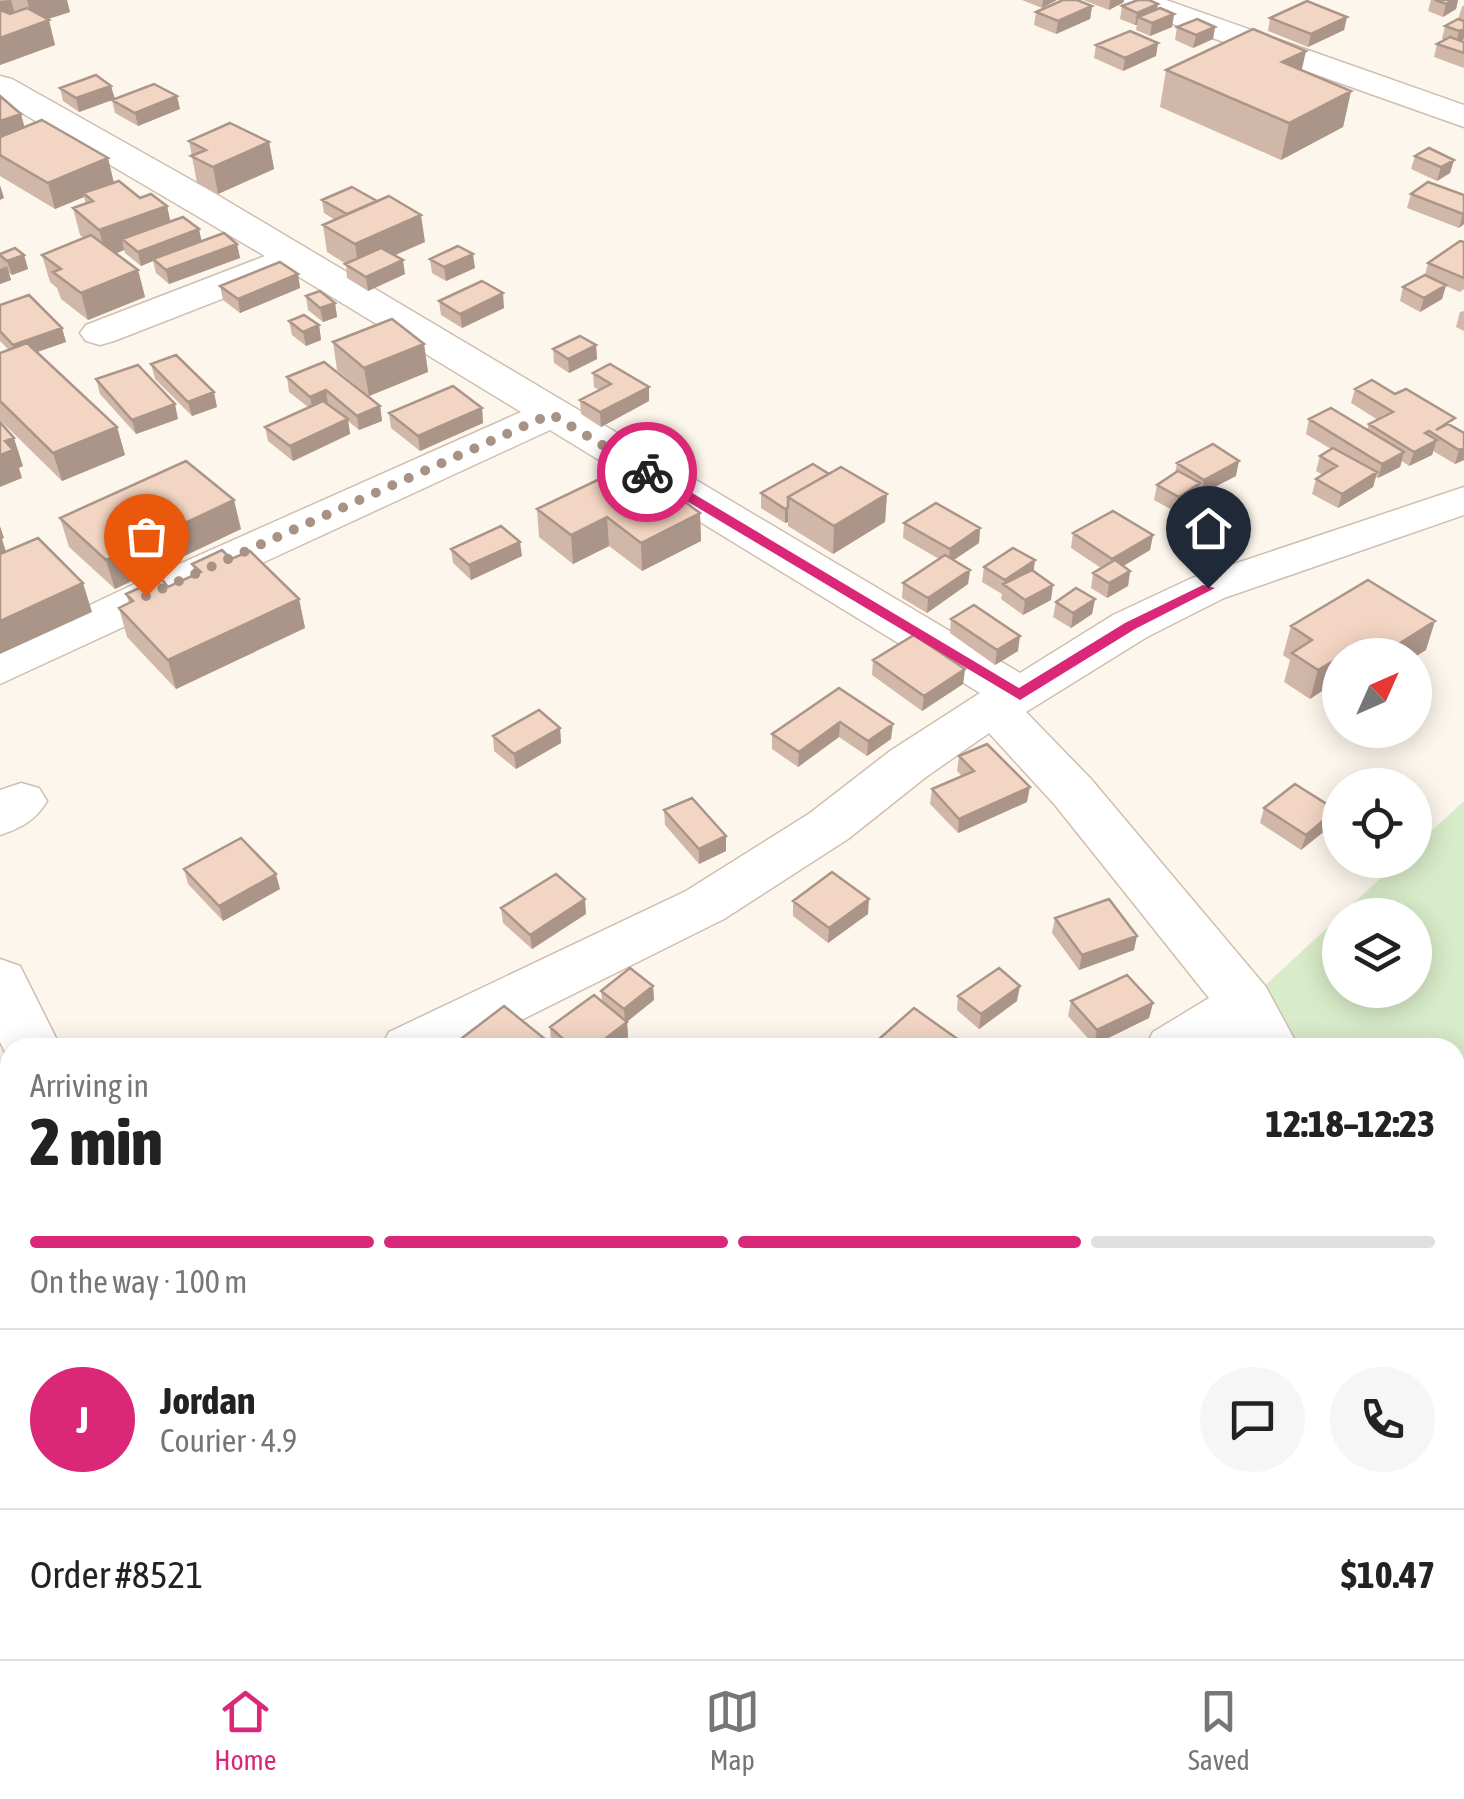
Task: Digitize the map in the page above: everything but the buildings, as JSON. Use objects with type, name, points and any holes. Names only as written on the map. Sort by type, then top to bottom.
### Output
[{"type":"street","points":[[1136,0],[1464,117]]},
{"type":"street","points":[[7,96],[294,258],[551,414],[1006,701],[1258,1025],[1211,1038]]},
{"type":"street","points":[[100,333],[294,258]]},
{"type":"street","points":[[0,668],[163,588],[551,414]]},
{"type":"street","points":[[431,1038],[705,905],[829,826],[908,764],[1130,626],[1208,588],[1464,500]]},
{"type":"street","points":[[0,980],[27,1038]]},
{"type":"green space","points":[[1464,801],[1464,1038],[1265,1038],[1246,1003],[1322,933],[1322,1008],[1432,1008],[1432,898],[1359,898],[1381,878],[1432,878],[1432,830]]},
{"type":"way so far","points":[[146,596],[551,414],[647,472]]},
{"type":"route","points":[[647,472],[1020,695],[1130,626],[1208,588]]}]
